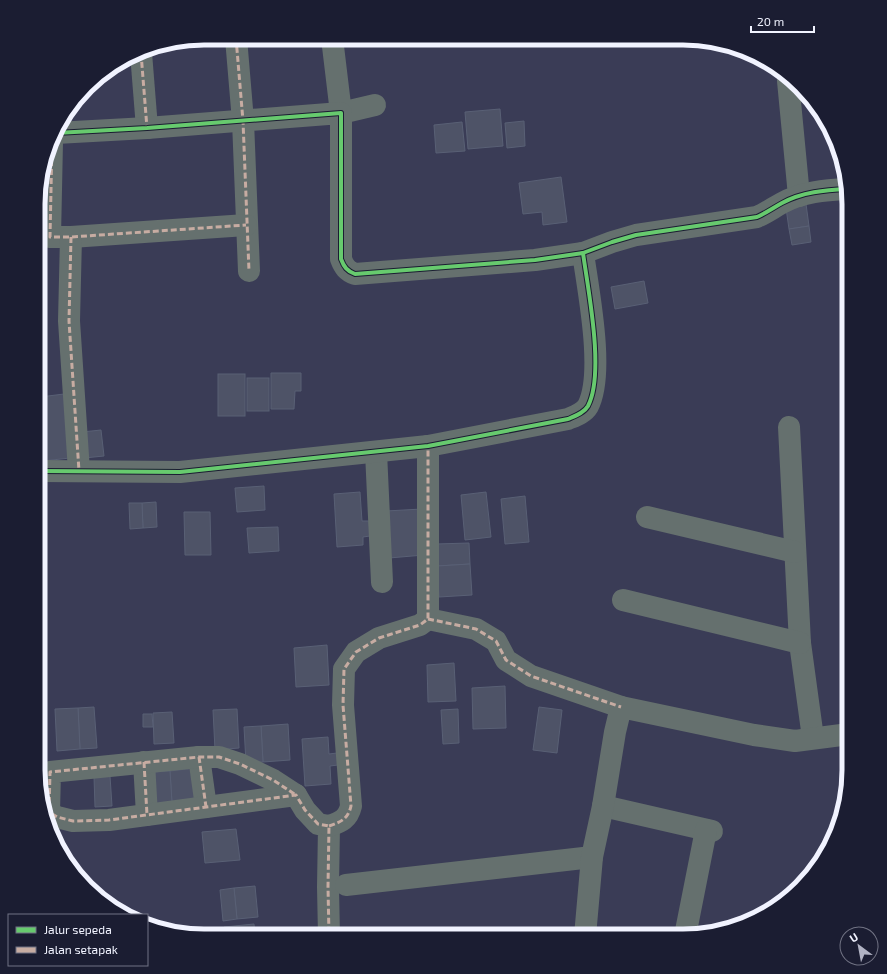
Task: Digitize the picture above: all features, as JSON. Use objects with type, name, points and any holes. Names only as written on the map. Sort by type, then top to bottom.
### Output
[{"type":"street","points":[[237,45],[244,121],[248,271]]},
{"type":"street","points":[[333,45],[341,113],[340,252],[343,265],[349,272],[355,274],[527,261],[583,253],[636,235],[757,217],[769,212],[782,203],[799,196],[822,190],[842,189]]},
{"type":"street","points":[[141,58],[147,128]]},
{"type":"street","points":[[788,85],[799,196]]},
{"type":"street","points":[[62,132],[147,128],[341,113],[375,104]]},
{"type":"street","points":[[51,161],[45,237],[71,237],[246,225]]},
{"type":"street","points":[[71,237],[69,321],[79,471]]},
{"type":"street","points":[[45,471],[180,472],[376,452],[428,446],[568,419],[576,416],[587,407],[594,382],[595,349],[583,253]]},
{"type":"street","points":[[789,427],[800,643],[813,738]]},
{"type":"street","points":[[428,446],[428,620]]},
{"type":"street","points":[[376,452],[382,582]]},
{"type":"street","points":[[648,517],[795,552]]},
{"type":"street","points":[[623,600],[800,643]]},
{"type":"street","points":[[47,797],[50,772],[199,757],[219,757],[240,764],[273,780],[296,795],[305,810],[318,824],[329,826],[340,822],[349,815],[351,806],[343,705],[344,669],[356,652],[379,638],[420,625],[428,620],[476,630],[496,641],[506,660],[531,676],[622,707],[754,735],[794,741],[842,735]]},
{"type":"street","points":[[586,929],[592,858],[603,806],[615,732],[622,707]]},
{"type":"street","points":[[199,757],[206,807]]},
{"type":"street","points":[[144,762],[147,815]]},
{"type":"street","points":[[51,813],[57,817],[73,821],[109,820],[296,795]]},
{"type":"street","points":[[603,806],[709,831],[687,929]]},
{"type":"street","points":[[329,826],[329,929]]},
{"type":"street","points":[[346,885],[592,858]]},
{"type":"building","points":[[500,109],[503,146],[468,149],[465,112]]},
{"type":"building","points":[[524,121],[525,146],[507,148],[505,123]]},
{"type":"building","points":[[462,122],[465,151],[436,153],[434,125]]},
{"type":"building","points":[[561,177],[567,222],[543,225],[542,212],[523,214],[519,183]]},
{"type":"building","points":[[806,204],[809,226],[789,229],[786,208]]},
{"type":"building","points":[[809,226],[811,242],[792,245],[789,229]]},
{"type":"building","points":[[644,281],[648,303],[615,309],[611,287]]},
{"type":"building","points":[[271,373],[301,373],[301,391],[295,391],[294,409],[271,409]]},
{"type":"building","points":[[218,374],[245,374],[245,416],[218,416]]},
{"type":"building","points":[[247,378],[269,378],[269,411],[247,411]]},
{"type":"building","points":[[64,394],[70,458],[45,461],[45,396]]},
{"type":"building","points":[[101,430],[104,456],[84,458],[82,432]]},
{"type":"building","points":[[264,486],[265,510],[237,512],[235,488]]},
{"type":"building","points":[[360,492],[362,521],[369,521],[370,536],[363,537],[363,545],[337,547],[334,494]]},
{"type":"building","points":[[486,492],[491,537],[465,540],[461,495]]},
{"type":"building","points":[[525,496],[529,542],[505,544],[501,499]]},
{"type":"building","points":[[156,502],[157,527],[143,528],[142,503]]},
{"type":"building","points":[[129,503],[142,503],[143,528],[130,529]]},
{"type":"building","points":[[422,509],[424,555],[389,558],[386,511]]},
{"type":"building","points":[[184,512],[210,512],[211,555],[185,555]]},
{"type":"building","points":[[278,527],[279,551],[249,553],[247,528]]},
{"type":"building","points":[[469,543],[470,564],[437,566],[436,544]]},
{"type":"building","points":[[470,564],[472,595],[439,597],[437,566]]},
{"type":"building","points":[[327,645],[329,685],[296,687],[294,648]]},
{"type":"building","points":[[454,663],[456,701],[428,702],[427,665]]},
{"type":"building","points":[[505,686],[506,728],[473,729],[472,688]]},
{"type":"building","points":[[94,707],[97,748],[80,749],[78,708]]},
{"type":"building","points":[[539,707],[562,710],[557,753],[533,750]]},
{"type":"building","points":[[78,708],[80,749],[57,751],[55,709]]},
{"type":"building","points":[[237,709],[239,748],[215,750],[213,710]]},
{"type":"building","points":[[458,709],[459,743],[443,744],[441,710]]},
{"type":"building","points":[[172,712],[174,743],[154,744],[153,713]]},
{"type":"building","points":[[143,714],[152,714],[153,727],[143,727]]},
{"type":"building","points":[[288,724],[290,760],[263,762],[261,726]]},
{"type":"building","points":[[261,726],[263,762],[246,763],[244,727]]},
{"type":"building","points":[[328,737],[329,754],[337,753],[338,765],[330,766],[331,784],[305,786],[302,739]]},
{"type":"building","points":[[195,768],[197,801],[172,803],[170,771]]},
{"type":"building","points":[[170,771],[172,803],[156,804],[153,772]]},
{"type":"building","points":[[110,776],[112,806],[95,807],[94,777]]},
{"type":"building","points":[[236,829],[240,860],[205,863],[202,832]]},
{"type":"building","points":[[255,886],[258,917],[237,919],[234,888]]},
{"type":"building","points":[[234,888],[237,919],[223,921],[220,890]]},
{"type":"building","points":[[254,924],[254,929],[224,929],[224,927]]},
{"type":"marked path","points":[[237,45],[243,121],[249,271]]},
{"type":"marked path","points":[[141,58],[147,128]]},
{"type":"marked path","points":[[52,157],[50,237],[71,237],[246,225]]},
{"type":"marked path","points":[[45,238],[50,237]]},
{"type":"marked path","points":[[71,237],[69,321],[79,471]]},
{"type":"marked path","points":[[329,826],[346,817],[351,806],[343,705],[344,669],[356,652],[379,638],[420,625],[428,619],[428,446]]},
{"type":"marked path","points":[[428,619],[476,629],[496,641],[506,660],[531,676],[621,707]]},
{"type":"marked path","points":[[199,757],[206,807]]},
{"type":"marked path","points":[[49,807],[50,772],[199,757],[219,757],[240,764],[273,780],[296,795]]},
{"type":"marked path","points":[[144,762],[147,815]]},
{"type":"marked path","points":[[51,813],[57,817],[73,821],[109,820],[296,795],[305,810],[318,824],[329,826],[329,929]]},
{"type":"cycle path","points":[[62,133],[147,128],[341,113],[341,259],[346,268],[355,274],[535,260],[583,253],[636,235],[757,217],[798,196],[822,191],[842,189]]},
{"type":"cycle path","points":[[45,471],[180,472],[428,446],[568,419],[582,412],[588,406],[593,391],[595,373],[594,331],[583,253]]}]
